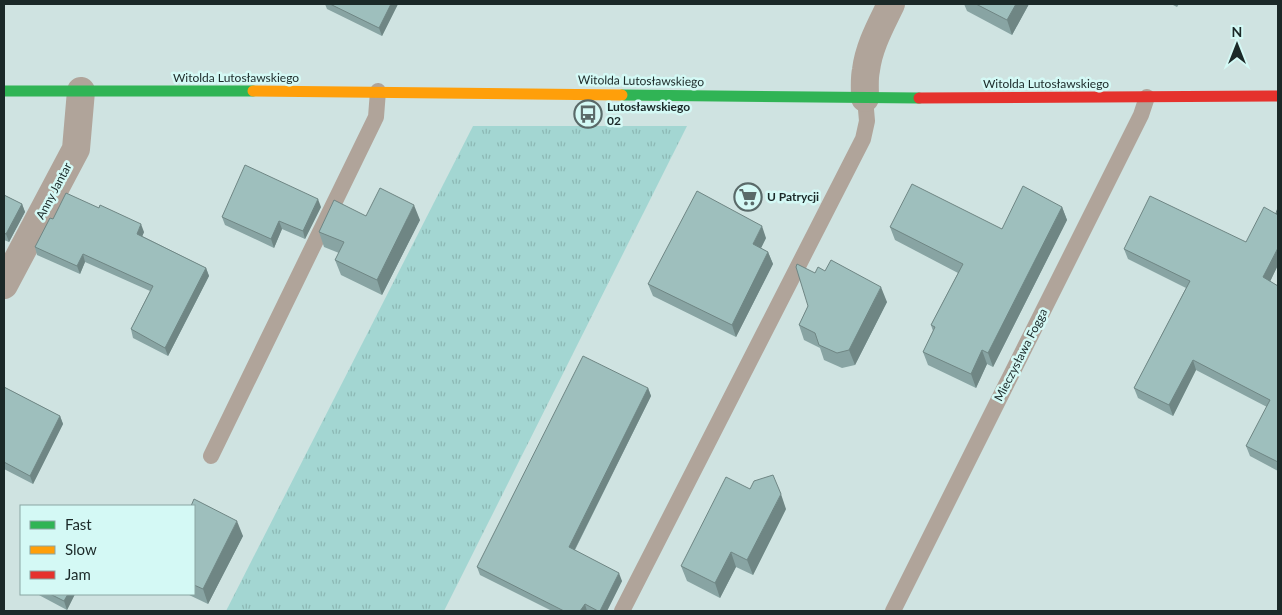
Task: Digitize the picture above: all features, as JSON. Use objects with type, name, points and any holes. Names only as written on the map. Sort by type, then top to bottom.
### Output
[{"type":"street","points":[[865,98],[866,70],[870,53],[876,35],[892,4]]},
{"type":"street","name":"Witolda Lutosławskiego","points":[[4,91],[378,91],[865,98],[1278,96]]},
{"type":"street","name":"Anny Jantar","points":[[4,285],[76,149],[82,91]]},
{"type":"lane","points":[[212,456],[376,117],[378,91]]},
{"type":"lane","name":"Mieczysława Fogga","points":[[893,611],[1141,115],[1147,97]]},
{"type":"lane","points":[[622,611],[863,139],[867,121],[865,98]]},
{"type":"green space","points":[[473,126],[687,126],[444,611],[226,611]]},
{"type":"building","points":[[330,4],[391,4],[379,28]]},
{"type":"building","points":[[976,4],[1016,4],[1007,20]]},
{"type":"building","points":[[245,165],[318,199],[303,231],[279,221],[271,239],[222,217]]},
{"type":"building","points":[[912,184],[1002,229],[1023,186],[1062,207],[988,353],[982,350],[971,374],[923,352],[935,327],[931,325],[963,264],[890,227]]},
{"type":"building","points":[[380,188],[414,205],[377,280],[335,260],[344,242],[319,232],[334,200],[366,216]]},
{"type":"building","points":[[697,191],[762,226],[753,244],[768,252],[732,325],[648,284]]},
{"type":"building","points":[[66,193],[99,208],[100,205],[141,224],[137,234],[206,268],[165,348],[131,329],[153,286],[83,254],[77,266],[35,247],[50,218],[53,219]]},
{"type":"building","points":[[4,195],[22,204],[6,234],[4,233]]},
{"type":"building","points":[[1150,196],[1246,242],[1264,207],[1278,215],[1278,248],[1263,277],[1278,286],[1278,462],[1246,446],[1270,400],[1193,360],[1169,405],[1134,388],[1190,281],[1124,249]]},
{"type":"building","points":[[831,260],[881,287],[849,350],[837,353],[819,345],[815,333],[799,325],[808,306],[796,267],[797,264],[815,273],[818,267],[825,271]]},
{"type":"building","points":[[583,356],[648,388],[569,547],[619,573],[600,611],[585,604],[580,611],[564,611],[477,567]]},
{"type":"building","points":[[4,387],[60,416],[30,476],[4,462]]},
{"type":"building","points":[[773,475],[781,494],[747,560],[731,552],[715,583],[681,566],[726,477],[750,489],[754,481]]},
{"type":"building","points":[[194,499],[237,521],[203,589],[195,585],[195,505],[191,505]]},
{"type":"building","points":[[52,595],[67,595],[64,601]]},
{"type":"traffic: fast","points":[[4,91],[253,91]]},
{"type":"traffic: fast","points":[[622,95],[919,98]]},
{"type":"traffic: slow","points":[[253,91],[622,95]]},
{"type":"traffic: jam","points":[[919,98],[1278,96]]},
{"type":"place","name":"Lutosławskiego 02","points":[[588,114]]},
{"type":"place","name":"U Patrycji","points":[[748,197]]}]
